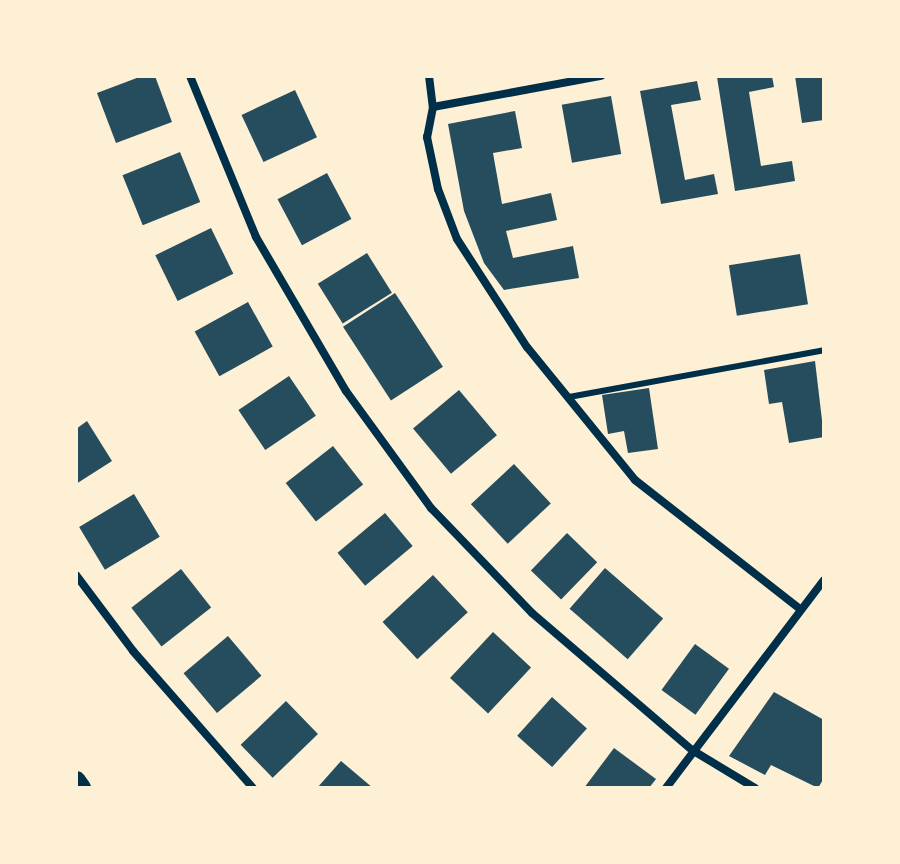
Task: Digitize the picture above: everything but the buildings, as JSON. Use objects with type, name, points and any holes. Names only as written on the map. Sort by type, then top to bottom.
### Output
[{"type":"main road","points":[[76,781],[81,788]]},
{"type":"street","points":[[190,76],[256,237],[346,391],[431,508],[532,613],[692,750],[755,788]]},
{"type":"street","points":[[429,76],[433,107],[427,137],[431,166],[457,239],[527,347],[635,480],[799,608]]},
{"type":"street","points":[[433,107],[601,76]]},
{"type":"street","points":[[76,575],[133,651],[253,788]]},
{"type":"street","points":[[666,788],[799,608],[824,580]]},
{"type":"lane","points":[[569,397],[824,350]]}]
